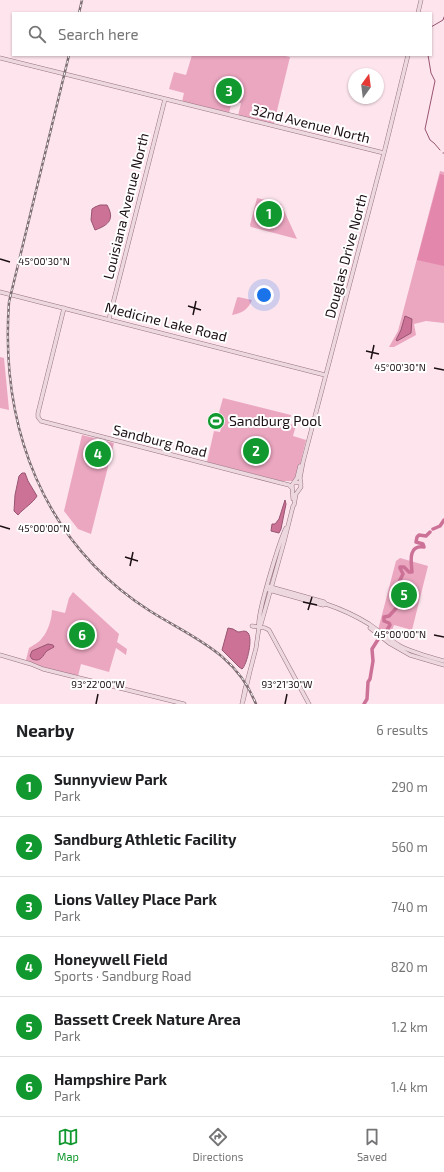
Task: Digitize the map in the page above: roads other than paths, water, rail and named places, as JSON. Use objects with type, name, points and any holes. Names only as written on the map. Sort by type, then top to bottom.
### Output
[{"type":"street","points":[[418,12],[421,0]]},
{"type":"street","name":"Douglas Drive North","points":[[292,506],[301,487],[300,478],[303,462],[384,154],[408,56]]},
{"type":"street","name":"32nd Avenue North","points":[[0,58],[384,154]]},
{"type":"street","name":"Louisiana Avenue North","points":[[108,319],[165,99]]},
{"type":"street","name":"Medicine Lake Road","points":[[0,292],[325,375]]},
{"type":"street","name":"Sandburg Road","points":[[64,308],[38,414],[39,419],[44,423],[277,482],[292,488]]},
{"type":"street","name":"Douglas Drive North","points":[[243,703],[258,635],[259,619],[285,541],[292,506],[292,488],[297,478],[301,463],[303,462]]},
{"type":"street","name":"Sandburg Road","points":[[277,482],[294,482]]},
{"type":"street","points":[[294,482],[301,484]]},
{"type":"street","points":[[292,488],[295,491],[299,490]]},
{"type":"street","points":[[269,588],[323,605],[326,604],[350,614],[414,653],[444,661]]},
{"type":"street","points":[[361,620],[389,643],[410,655],[444,665]]},
{"type":"street","points":[[258,635],[252,626],[270,631],[309,704]]},
{"type":"street","points":[[0,655],[43,669],[184,704]]},
{"type":"waterway","points":[[432,26],[443,20],[444,17]]},
{"type":"waterway","points":[[428,56],[431,73],[435,81],[425,129],[430,140],[440,150]]},
{"type":"waterway","points":[[433,529],[440,526],[444,520]]},
{"type":"waterway","points":[[385,633],[390,625],[384,621],[384,617],[389,616],[399,605],[400,593],[406,592],[404,586],[398,584],[403,574],[400,567],[404,567],[409,572],[412,572],[411,559],[413,551],[419,547],[424,547],[423,544],[416,542],[417,537],[419,535],[426,536],[430,532]]},
{"type":"waterway","points":[[364,704],[367,699],[368,682],[370,679],[373,661],[372,649],[379,638]]},
{"type":"railway","points":[[79,12],[82,0]]},
{"type":"railway","points":[[69,56],[9,302],[8,348],[12,393],[21,437],[36,478],[56,516],[82,552],[113,583],[150,611],[212,648],[225,659],[247,686],[256,704]]},
{"type":"place","name":"Lions Valley Place Park","points":[[229,91]]},
{"type":"place","name":"Sunnyview Park","points":[[269,214]]},
{"type":"place","name":"Sandburg Pool","points":[[216,421]]},
{"type":"place","name":"Sandburg Athletic Facility","points":[[256,451]]},
{"type":"place","name":"Honeywell Field","points":[[98,454]]},
{"type":"place","name":"Bassett Creek Nature Area","points":[[404,595]]},
{"type":"place","name":"Hampshire Park","points":[[82,635]]}]
